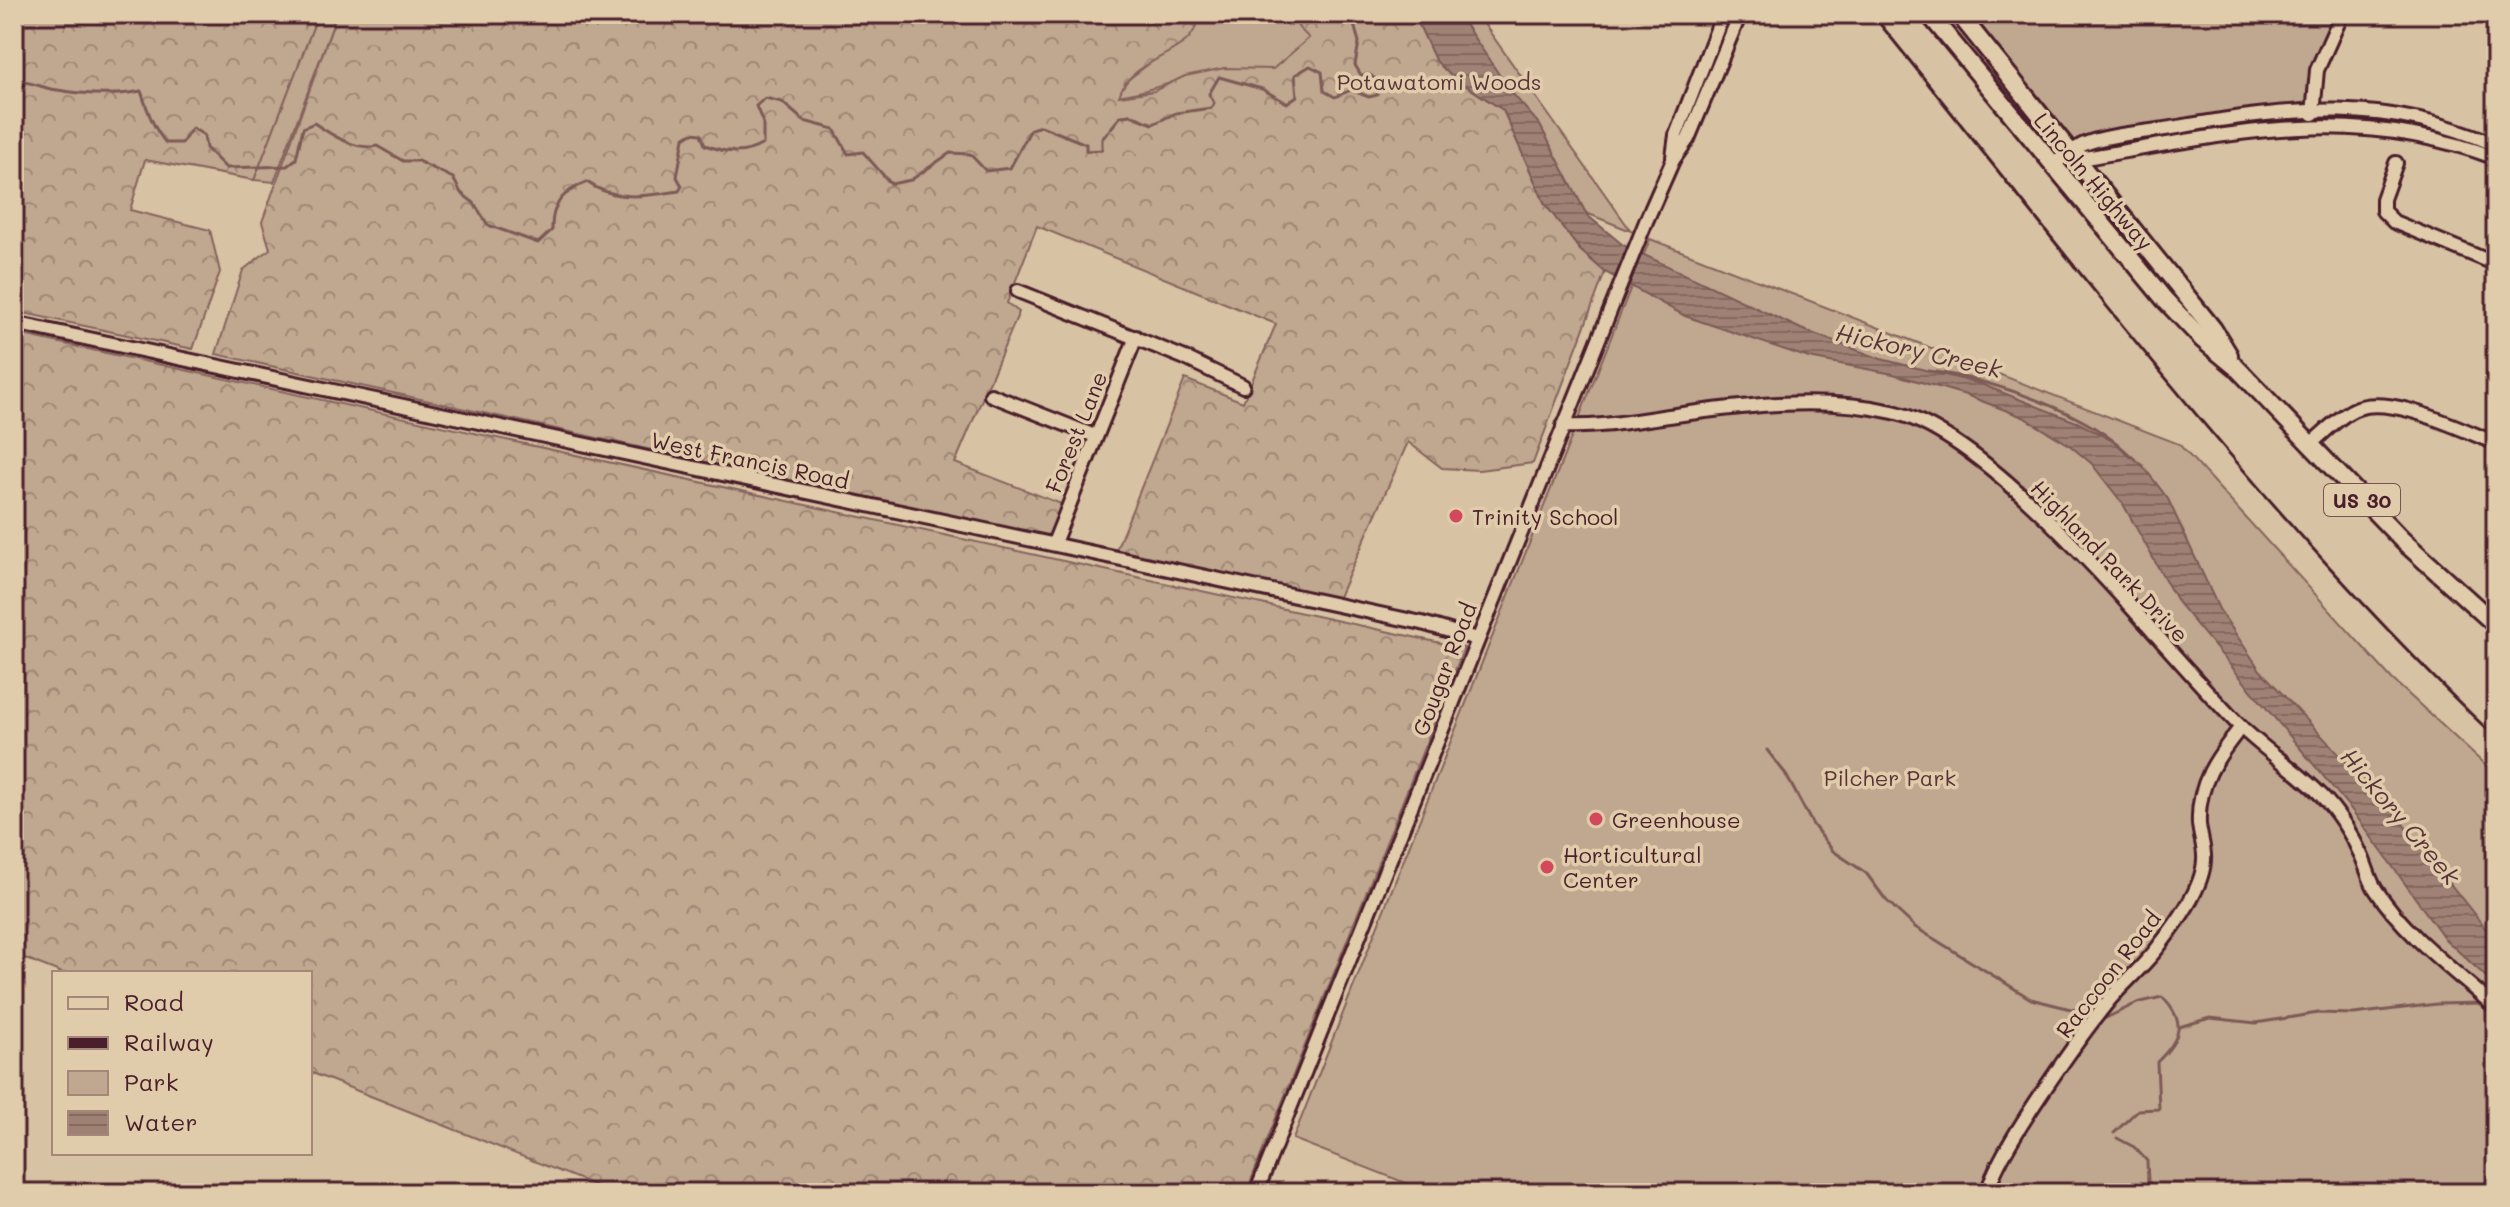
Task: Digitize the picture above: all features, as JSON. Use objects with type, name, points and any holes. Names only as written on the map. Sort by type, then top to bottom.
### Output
[{"type":"main road","name":"Lincoln Highway","points":[[1929,14],[2165,300],[2202,339],[2236,367],[2402,540],[2496,625]]},
{"type":"main road","name":"Lincoln Highway","points":[[1959,14],[2213,329],[2236,367]]},
{"type":"street","name":"Gougar Road","points":[[1673,160],[1676,135],[1723,14]]},
{"type":"street","name":"Gougar Road","points":[[1256,1193],[1647,219],[1673,160],[1688,139],[1740,14]]},
{"type":"street","points":[[2312,125],[2317,70],[2342,14]]},
{"type":"street","points":[[2052,165],[2082,145],[2243,116],[2313,108],[2410,116],[2496,145]]},
{"type":"street","points":[[2071,153],[2085,158],[2312,125],[2418,135],[2496,158]]},
{"type":"street","points":[[2396,163],[2383,199],[2383,211],[2394,222],[2496,264]]},
{"type":"street","points":[[1018,291],[1136,337],[1243,386]]},
{"type":"street","name":"West Francis Road","points":[[14,323],[1054,543],[1422,623],[1477,639]]},
{"type":"street","name":"Forest Lane","points":[[1054,543],[1136,337]]},
{"type":"street","points":[[991,395],[1095,436]]},
{"type":"street","points":[[2309,445],[2353,410],[2374,404],[2401,408],[2496,443]]},
{"type":"street","name":"Highland Park Drive","points":[[1563,426],[1594,428],[1680,414],[1777,406],[1842,405],[1894,412],[1932,426],[1966,449],[2032,507],[2241,727],[2323,796],[2359,849],[2374,887],[2406,930],[2496,1008]]},
{"type":"street","name":"Raccoon Road","points":[[1988,1193],[1989,1180],[2002,1155],[2073,1050],[2110,1000],[2159,946],[2191,897],[2204,862],[2199,822],[2202,786],[2218,755],[2241,727]]},
{"type":"green space","points":[[14,14],[318,14],[254,180],[145,160],[130,210],[210,230],[220,272],[193,349],[14,311]]},
{"type":"green space","points":[[318,14],[337,14],[274,182],[254,180]]},
{"type":"green space","points":[[337,14],[1203,14],[1189,39],[1138,71],[1119,96],[1154,91],[1185,76],[1225,68],[1273,69],[1309,38],[1298,27],[1302,14],[1414,14],[1436,60],[1451,76],[1503,110],[1545,204],[1580,250],[1605,272],[1533,463],[1479,470],[1442,468],[1408,442],[1338,599],[1116,550],[1185,379],[1243,402],[1276,324],[1037,226],[1007,303],[1019,312],[955,463],[1064,505],[1051,538],[216,354],[243,270],[270,249],[262,222]]},
{"type":"green space","name":"Potawatomi Woods","points":[[1089,14],[1477,14],[1631,231],[1225,68],[1118,96],[1125,82],[1171,47]]},
{"type":"green space","points":[[1965,14],[2337,14],[2312,72],[2307,102],[2073,147]]},
{"type":"green space","name":"Pilcher Park","points":[[1650,239],[2179,444],[2392,679],[2496,775],[2496,1193],[1409,1193],[1411,1185],[1293,1139]]},
{"type":"green space","points":[[14,333],[1464,648],[1246,1193],[614,1193],[312,1073],[312,971],[57,971],[14,954]]},
{"type":"water","points":[[1414,14],[1458,14],[1511,92],[1540,125],[1587,215],[1623,245],[1801,329],[1881,359],[1981,384],[2079,423],[2117,443],[2143,466],[2168,499],[2219,609],[2260,670],[2395,814],[2493,938],[2496,986],[2445,939],[2351,809],[2178,603],[2123,504],[2091,463],[2068,444],[2023,417],[1966,395],[1893,374],[1809,358],[1685,316],[1605,272],[1580,250],[1545,204],[1503,110],[1451,76],[1435,60]]},
{"type":"waterway","points":[[14,81],[85,93],[141,91],[154,125],[166,143],[182,143],[192,128],[204,135],[206,148],[226,168],[287,166],[296,159],[303,128],[314,123],[344,140],[361,146],[377,146],[403,161],[418,161],[453,178],[461,193],[474,203],[488,225],[538,243],[552,230],[554,212],[561,199],[587,182],[608,193],[620,195],[643,196],[679,191],[682,186],[677,177],[684,138],[692,133],[701,134],[705,145],[728,151],[742,152],[763,144],[763,123],[756,106],[765,98],[782,102],[804,121],[834,129],[848,154],[863,152],[891,184],[911,180],[950,153],[970,154],[986,171],[1010,168],[1031,129],[1041,126],[1086,144],[1086,151],[1102,150],[1102,139],[1121,116],[1131,115],[1153,124],[1176,113],[1211,108],[1214,103],[1209,94],[1219,77],[1262,89],[1287,103],[1297,96],[1295,75],[1310,66],[1322,72],[1324,91],[1335,97],[1351,90],[1369,97],[1377,95],[1379,82],[1370,75],[1361,75],[1355,65],[1359,42],[1351,14]]},
{"type":"waterway","name":"Hickory Creek","points":[[1929,371],[1980,381],[2037,400],[2091,426],[2131,457]]},
{"type":"waterway","points":[[1767,750],[1785,773],[1813,825],[1833,851],[1866,873],[1886,900],[1915,927],[2031,999],[2091,1014]]},
{"type":"waterway","points":[[2104,1019],[2137,1003],[2162,997],[2178,1022],[2176,1038],[2157,1062],[2159,1109],[2138,1110],[2114,1133]]},
{"type":"waterway","points":[[2179,1027],[2210,1018],[2256,1023],[2318,1013],[2354,1014],[2437,1004],[2483,1003]]},
{"type":"waterway","points":[[2117,1138],[2134,1147],[2147,1161],[2148,1181],[2160,1193]]},
{"type":"waterway","points":[[2163,1193],[2173,1189],[2176,1193]]},
{"type":"railway","points":[[1872,14],[2097,294],[2250,478],[2411,654],[2496,738]]},
{"type":"place","name":"Trinity School","points":[[1456,516]]},
{"type":"place","name":"Greenhouse","points":[[1596,819]]},
{"type":"place","name":"Horticultural Center","points":[[1547,867]]}]
